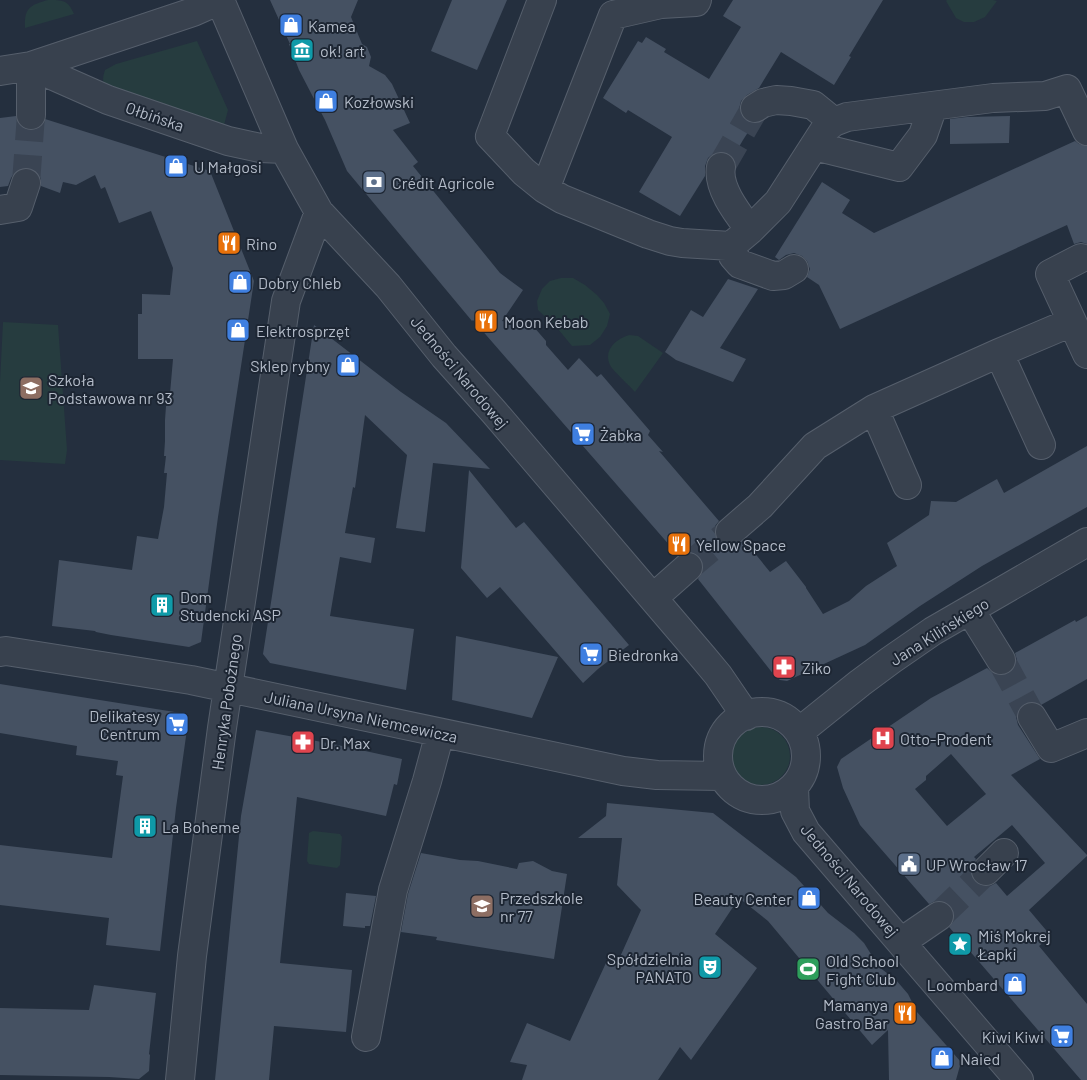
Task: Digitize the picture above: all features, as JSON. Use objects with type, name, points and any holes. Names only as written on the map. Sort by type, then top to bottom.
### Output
[{"type":"street","points":[[0,72],[31,66],[192,12],[220,0]]},
{"type":"street","name":"Jedności Narodowej","points":[[220,0],[284,149],[319,212],[388,286],[444,356],[511,431],[653,598],[718,675],[746,716]]},
{"type":"street","points":[[542,0],[490,136],[524,172],[562,200],[670,241],[682,243],[740,238]]},
{"type":"street","points":[[545,189],[615,8],[696,2],[697,0]]},
{"type":"street","points":[[30,115],[31,66]]},
{"type":"street","name":"Ołbińska","points":[[31,66],[108,100],[228,141],[260,148],[284,149]]},
{"type":"street","points":[[794,269],[784,275],[773,276],[740,264],[733,256],[740,238],[778,202],[825,129],[834,122],[847,117],[993,98],[1045,96],[1077,85],[1087,131]]},
{"type":"street","points":[[755,108],[763,103],[776,100],[791,101],[813,105],[834,122]]},
{"type":"street","points":[[814,146],[899,167],[923,135],[933,106]]},
{"type":"street","points":[[720,167],[724,188],[734,208],[740,238]]},
{"type":"street","points":[[0,210],[18,207],[26,184]]},
{"type":"street","name":"Henryka Pobożnego","points":[[180,1080],[192,956],[228,688],[286,301],[319,212]]},
{"type":"street","points":[[1081,258],[1050,274],[1087,354]]},
{"type":"street","points":[[730,532],[760,506],[815,446],[874,409],[1072,322]]},
{"type":"street","points":[[999,353],[1041,445]]},
{"type":"street","points":[[874,409],[907,485]]},
{"type":"street","name":"Jana Kilińskiego","points":[[799,732],[891,660],[933,631],[1087,542]]},
{"type":"street","points":[[653,598],[688,567]]},
{"type":"street","points":[[970,610],[1001,660]]},
{"type":"street","name":"Juliana Ursyna Niemcewicza","points":[[0,652],[6,651],[182,679],[622,771],[657,775],[722,776]]},
{"type":"street","points":[[761,712],[776,715],[790,722],[799,732],[805,747],[806,760],[803,774],[794,787],[786,794],[775,799],[750,799],[739,794],[729,786],[722,776],[718,762],[719,748],[724,734],[733,723],[746,716],[761,712]]},
{"type":"street","points":[[1032,717],[1051,748],[1087,733]]},
{"type":"street","points":[[366,1037],[393,890],[427,782],[440,733]]},
{"type":"street","name":"Jedności Narodowej","points":[[794,787],[795,811],[806,832],[1020,1080]]},
{"type":"street","points":[[901,942],[939,916]]},
{"type":"green space","points":[[48,0],[58,0],[67,3],[74,14],[25,28],[29,8]]},
{"type":"green space","points":[[947,0],[997,1],[985,17],[974,22],[964,22],[956,18]]},
{"type":"green space","points":[[197,41],[228,110],[224,125],[105,85],[104,83],[105,70],[116,64]]},
{"type":"green space","points":[[561,278],[573,278],[585,285],[604,303],[610,314],[607,326],[600,337],[590,345],[572,346],[538,310],[537,301],[542,289],[550,281]]},
{"type":"green space","points":[[3,322],[58,325],[67,450],[65,464],[0,460],[0,382]]},
{"type":"green space","points":[[629,335],[638,336],[663,353],[635,392],[612,368],[608,360],[608,355],[615,342]]},
{"type":"green space","points":[[761,727],[772,729],[785,740],[790,756],[788,767],[777,780],[761,785],[750,783],[737,772],[732,756],[734,745],[745,732]]},
{"type":"green space","points":[[313,831],[340,834],[342,837],[340,865],[337,868],[309,864],[307,861],[309,833]]},
{"type":"building","points":[[270,0],[358,0],[351,17],[362,44],[367,47],[371,57],[369,66],[385,75],[392,84],[410,123],[393,130],[418,162],[413,166],[500,273],[523,290],[502,321],[533,326],[546,341],[546,345],[568,370],[579,358],[597,377],[601,374],[650,431],[648,435],[663,452],[659,451],[719,521],[715,526],[715,534],[719,543],[724,547],[732,547],[744,540],[770,572],[786,561],[806,587],[823,614],[849,601],[866,586],[897,566],[887,543],[929,515],[931,501],[956,502],[997,479],[1004,493],[1087,446],[1087,507],[982,566],[920,606],[865,645],[787,681],[780,680],[774,675],[698,579],[703,571],[700,557],[692,552],[684,552],[678,555],[472,321],[347,171],[325,120],[299,70],[290,44]]},
{"type":"building","points":[[452,0],[507,0],[477,70],[431,51]]},
{"type":"building","points":[[733,0],[883,0],[834,85],[781,52],[759,88],[741,101],[739,109],[742,116],[747,122],[754,123],[733,157],[721,151],[714,153],[708,158],[705,166],[705,176],[680,216],[639,192],[672,137],[628,110],[626,113],[603,98],[638,41],[642,43],[646,37],[666,49],[664,52],[709,79],[741,27],[723,16]]},
{"type":"building","points":[[16,116],[18,123],[24,129],[31,131],[38,129],[45,119],[210,171],[254,281],[201,642],[189,647],[95,631],[52,626],[59,560],[132,570],[137,536],[158,539],[164,507],[167,473],[164,473],[166,456],[164,456],[165,420],[166,406],[169,405],[173,359],[138,359],[138,314],[142,314],[142,294],[170,295],[173,268],[151,211],[119,223],[105,187],[101,189],[95,175],[76,185],[63,182],[60,193],[41,186],[41,179],[37,172],[31,168],[23,168],[15,172],[8,186],[0,187],[0,118]]},
{"type":"building","points":[[1010,116],[1009,143],[950,144],[950,119]]},
{"type":"building","points":[[1075,141],[1087,146],[1087,244],[1081,242],[1074,244],[1067,225],[840,329],[819,285],[807,277],[810,269],[807,261],[802,256],[794,253],[786,255],[779,260],[775,257],[822,182],[850,200],[842,213],[874,233]]},
{"type":"building","points":[[728,279],[758,289],[720,348],[746,359],[733,382],[676,360],[665,352],[691,310],[703,317]]},
{"type":"building","points":[[314,325],[401,392],[446,423],[490,469],[433,463],[425,532],[396,528],[407,455],[365,415],[355,488],[353,487],[345,533],[375,538],[371,563],[340,557],[330,616],[414,629],[406,690],[270,663],[263,654]]},
{"type":"building","points":[[469,470],[516,528],[524,522],[629,645],[583,683],[500,587],[487,598],[461,568]]},
{"type":"building","points":[[1087,616],[1087,679],[1041,705],[1031,701],[1024,703],[1019,709],[1016,717],[1018,725],[1040,759],[1011,775],[1087,855],[1029,910],[1051,936],[1039,946],[1087,1004],[1087,1080],[1081,1080],[949,927],[955,915],[952,907],[946,902],[938,900],[929,904],[860,825],[843,788],[837,767],[841,759],[931,698],[987,668],[994,674],[1002,676],[1009,673],[1015,667],[1017,660],[1015,653],[1075,620],[1076,622]],"holes":[[[951,754],[986,794],[947,826],[915,789],[926,780],[926,776]],[[1012,825],[1045,863],[1007,896],[996,883],[990,886],[982,886],[975,882],[971,876],[971,867],[976,859],[974,857]]]},
{"type":"building","points":[[456,636],[558,657],[532,718],[452,700]]},
{"type":"building","name":"La Boheme","points":[[0,684],[181,713],[188,722],[160,951],[106,945],[109,918],[0,905],[0,845],[112,858],[123,776],[116,775],[118,761],[76,755],[77,746],[0,733]]},
{"type":"building","points":[[256,730],[402,759],[397,785],[394,784],[386,816],[297,797],[280,963],[352,970],[346,1032],[274,1026],[269,1080],[215,1080],[241,816]]},
{"type":"building","points":[[607,803],[713,813],[796,877],[828,913],[864,943],[879,967],[896,980],[908,994],[917,1012],[961,1062],[956,1080],[889,1080],[888,1030],[872,1045],[768,921],[739,898],[715,934],[757,968],[691,1060],[680,1047],[658,1080],[522,1080],[527,1065],[510,1062],[527,1023],[570,1041],[611,952],[620,957],[641,910],[617,885],[622,838],[578,838],[606,816]]},
{"type":"building","points":[[421,853],[517,869],[519,863],[533,861],[552,871],[567,874],[554,959],[436,940],[437,937],[401,932],[408,894]]},
{"type":"building","points":[[346,893],[376,896],[370,926],[365,926],[365,928],[343,926]]},
{"type":"building","points":[[94,985],[156,993],[149,1054],[149,1071],[139,1079],[0,1075],[0,1008],[89,1010]]},
{"type":"tunnel","points":[[721,167],[755,108]]},
{"type":"tunnel","points":[[26,183],[31,115]]},
{"type":"tunnel","points":[[688,567],[730,532]]},
{"type":"tunnel","points":[[1001,660],[1032,717]]},
{"type":"tunnel","points":[[939,916],[986,871]]},
{"type":"place","name":"Kamea","points":[[291,25]]},
{"type":"place","name":"ok! art","points":[[302,50]]},
{"type":"place","name":"Kozłowski","points":[[326,101]]},
{"type":"place","name":"U Małgosi","points":[[176,166]]},
{"type":"place","name":"Crédit Agricole","points":[[374,182]]},
{"type":"place","name":"Rino","points":[[229,243]]},
{"type":"place","name":"Dobry Chleb","points":[[240,282]]},
{"type":"place","name":"Moon Kebab","points":[[486,321]]},
{"type":"place","name":"Elektrosprzęt","points":[[238,330]]},
{"type":"place","name":"Sklep rybny","points":[[348,365]]},
{"type":"place","name":"Szkoła Podstawowa nr 93","points":[[31,388]]},
{"type":"place","name":"Żabka","points":[[583,434]]},
{"type":"place","name":"Yellow Space","points":[[679,544]]},
{"type":"place","name":"Dom Studencki ASP","points":[[162,605]]},
{"type":"place","name":"Biedronka","points":[[591,654]]},
{"type":"place","name":"Ziko","points":[[784,667]]},
{"type":"place","name":"Delikatesy Centrum","points":[[177,724]]},
{"type":"place","name":"Otto-Prodent","points":[[883,738]]},
{"type":"place","name":"Dr. Max","points":[[303,742]]},
{"type":"place","name":"La Boheme","points":[[145,826]]},
{"type":"place","name":"UP Wrocław 17","points":[[909,864]]},
{"type":"place","name":"Beauty Center","points":[[809,898]]},
{"type":"place","name":"Przedszkole nr 77","points":[[482,906]]},
{"type":"place","name":"Miś Mokrej Łapki","points":[[960,944]]},
{"type":"place","name":"Spółdzielnia PANATO","points":[[710,967]]},
{"type":"place","name":"Old School Fight Club","points":[[808,969]]},
{"type":"place","name":"Loombard","points":[[1015,984]]},
{"type":"place","name":"Mamanya Gastro Bar","points":[[905,1013]]},
{"type":"place","name":"Kiwi Kiwi","points":[[1062,1036]]},
{"type":"place","name":"Naied","points":[[942,1058]]}]
